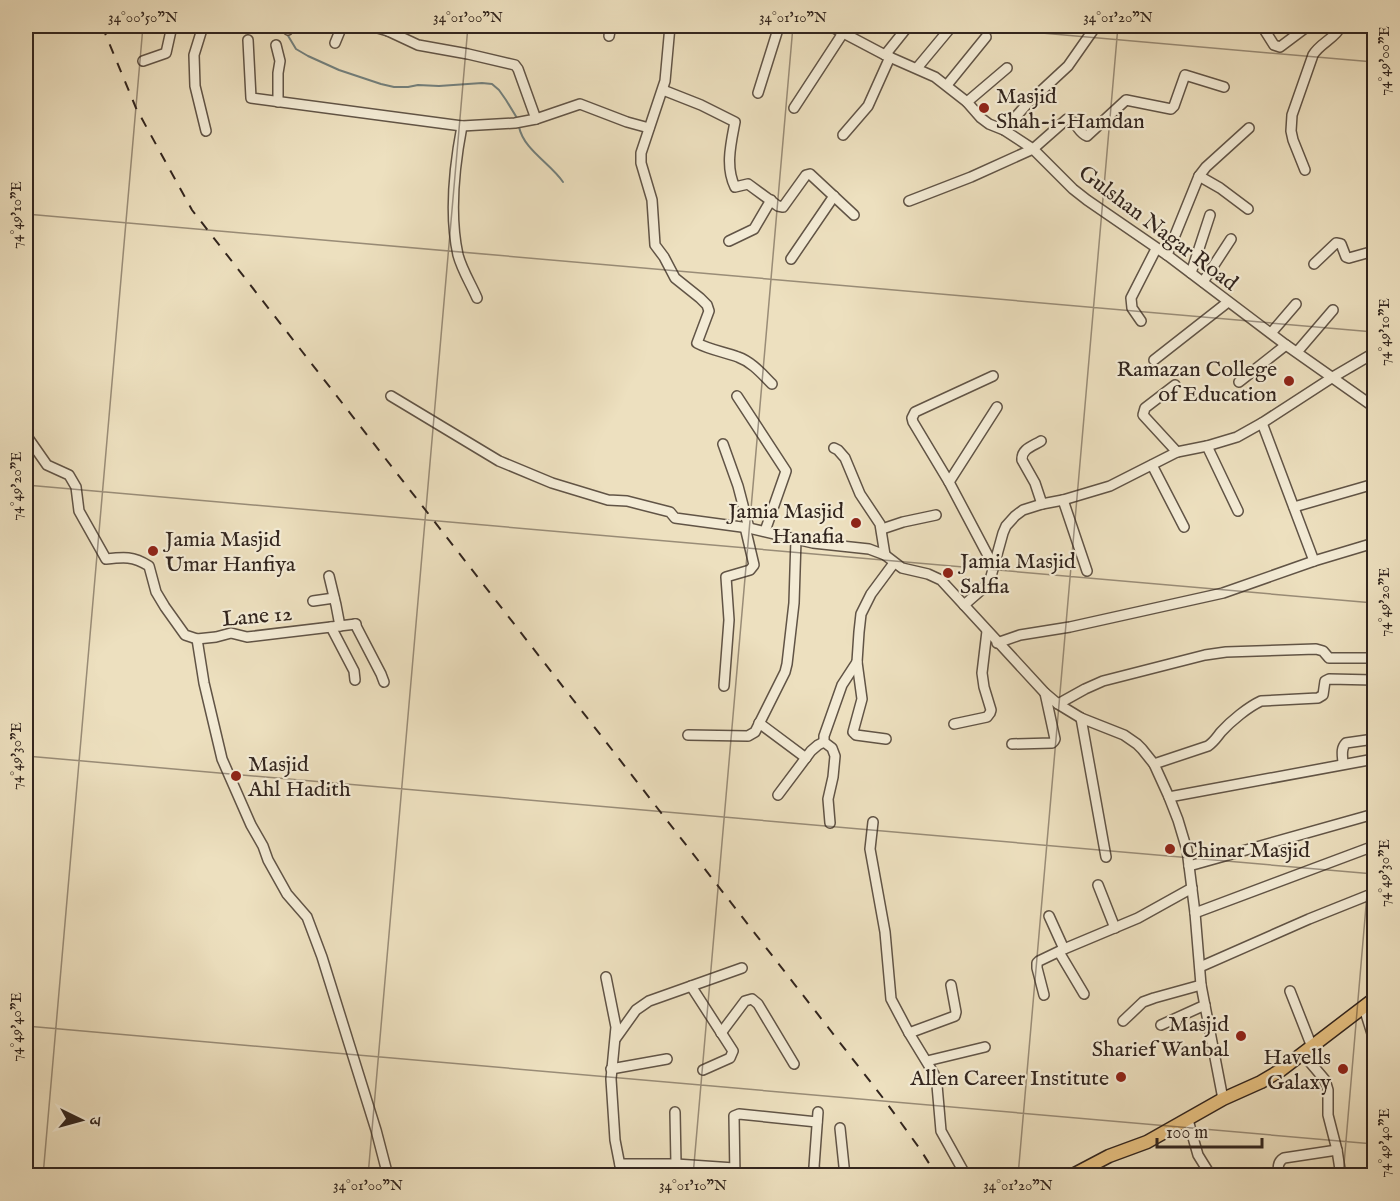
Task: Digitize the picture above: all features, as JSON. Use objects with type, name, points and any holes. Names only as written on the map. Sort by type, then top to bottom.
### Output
[{"type":"main road","points":[[1071,1176],[1109,1156],[1147,1142],[1223,1099],[1261,1082],[1281,1070],[1374,999]]},
{"type":"street","points":[[143,61],[166,53],[172,26]]},
{"type":"street","points":[[203,26],[194,55],[195,86],[206,131]]},
{"type":"street","points":[[335,43],[342,26]]},
{"type":"street","points":[[371,26],[388,28],[418,45],[515,65],[536,119]]},
{"type":"street","points":[[609,36],[611,26]]},
{"type":"street","points":[[670,26],[663,90],[641,153],[641,163],[652,200],[655,245],[675,278],[707,305],[709,311],[698,343],[704,347],[740,357],[772,384]]},
{"type":"street","points":[[758,93],[779,26]]},
{"type":"street","name":"Gulshan Nagar Road","points":[[830,26],[935,77],[967,102],[989,124],[1005,130],[1033,149],[1073,189],[1374,407]]},
{"type":"street","points":[[843,135],[867,105],[888,56],[905,30],[904,26]]},
{"type":"street","points":[[917,68],[952,26]]},
{"type":"street","points":[[1005,130],[1028,104],[1068,66],[1096,26]]},
{"type":"street","points":[[1263,26],[1274,45],[1280,47],[1303,27]]},
{"type":"street","points":[[1305,170],[1291,136],[1292,115],[1313,55],[1341,26]]},
{"type":"street","points":[[794,108],[843,33]]},
{"type":"street","points":[[946,85],[986,36]]},
{"type":"street","points":[[248,40],[251,98],[462,126],[515,123],[536,119],[580,104],[649,128]]},
{"type":"street","points":[[276,45],[280,61],[278,102]]},
{"type":"street","points":[[967,102],[1007,68]]},
{"type":"street","points":[[909,201],[971,177],[1033,149],[1067,118],[1071,119],[1084,136],[1089,136],[1126,100],[1171,109],[1185,75],[1224,87]]},
{"type":"street","points":[[663,90],[735,122],[730,152],[732,181],[735,187],[748,184],[778,206],[783,207],[808,173],[813,175],[854,215]]},
{"type":"street","points":[[462,126],[456,158],[453,227],[459,258],[477,298]]},
{"type":"street","points":[[1167,255],[1199,176],[1249,128]]},
{"type":"street","points":[[1199,176],[1248,209]]},
{"type":"street","points":[[791,259],[834,196]]},
{"type":"street","points":[[729,241],[754,229],[771,200]]},
{"type":"street","points":[[1191,273],[1210,215]]},
{"type":"street","points":[[1203,282],[1231,239]]},
{"type":"street","points":[[1314,264],[1336,243],[1341,244],[1346,257],[1349,258],[1374,251]]},
{"type":"street","points":[[1141,321],[1132,309],[1131,298],[1156,249]]},
{"type":"street","points":[[1154,360],[1228,303]]},
{"type":"street","points":[[1271,333],[1296,304]]},
{"type":"street","points":[[1297,352],[1333,310]]},
{"type":"street","points":[[1239,382],[1286,345]]},
{"type":"street","points":[[964,605],[987,585],[1003,533],[1009,521],[1023,510],[1110,486],[1177,452],[1237,437],[1374,353]]},
{"type":"street","points":[[993,376],[915,412],[912,418],[994,567]]},
{"type":"street","points":[[1175,384],[1145,408],[1143,415],[1177,452]]},
{"type":"street","points":[[391,396],[499,461],[552,483],[608,500],[627,501],[670,512],[675,518],[747,527],[830,545],[862,547],[885,555],[907,570],[938,578],[1044,693],[1080,718],[1129,738],[1154,764],[1184,838],[1195,912],[1201,985],[1223,1099]]},
{"type":"street","points":[[737,396],[786,471],[765,531]]},
{"type":"street","points":[[949,482],[997,407]]},
{"type":"street","points":[[1262,423],[1314,561]]},
{"type":"street","points":[[26,435],[47,465],[69,475],[76,487],[79,511],[106,559],[129,557],[149,566],[156,592],[165,607],[185,635],[197,639],[204,683],[222,759],[268,860],[287,894],[307,917],[322,957],[388,1176]]},
{"type":"street","points":[[1041,441],[1024,451],[1022,460],[1035,483],[1042,504]]},
{"type":"street","points":[[723,444],[738,486],[754,565],[750,570],[726,577],[729,620],[724,686]]},
{"type":"street","points":[[1207,446],[1238,511]]},
{"type":"street","points":[[834,448],[845,458],[860,494],[878,520],[882,529],[885,555]]},
{"type":"street","points":[[1152,465],[1184,527]]},
{"type":"street","points":[[1294,507],[1374,484]]},
{"type":"street","points":[[1063,500],[1087,571]]},
{"type":"street","points":[[882,529],[897,523],[936,515]]},
{"type":"street","points":[[688,735],[748,736],[753,734],[787,664],[794,603],[795,539]]},
{"type":"street","points":[[997,642],[1020,635],[1070,627],[1223,593],[1374,543]]},
{"type":"street","points":[[885,739],[854,734],[862,699],[857,662],[861,614],[871,594],[894,563]]},
{"type":"street","points":[[329,576],[334,598],[335,627],[354,671],[355,680]]},
{"type":"street","points":[[313,601],[334,598]]},
{"type":"street","name":"Lane 12","points":[[197,639],[231,633],[247,638],[356,624],[384,682]]},
{"type":"street","points":[[954,724],[987,717],[990,713],[982,673],[987,631]]},
{"type":"street","points":[[1058,704],[1103,681],[1216,653],[1316,649],[1323,651],[1329,658],[1374,658]]},
{"type":"street","points":[[824,742],[824,736],[842,685],[857,662]]},
{"type":"street","points":[[1154,764],[1211,744],[1223,730],[1261,701],[1318,698],[1323,695],[1325,681],[1329,679],[1374,680]]},
{"type":"street","points":[[1011,744],[1054,741],[1044,693]]},
{"type":"street","points":[[1080,718],[1106,857]]},
{"type":"street","points":[[759,723],[806,758]]},
{"type":"street","points":[[1343,764],[1342,748],[1346,743],[1374,738]]},
{"type":"street","points":[[778,795],[813,748],[824,742]]},
{"type":"street","points":[[824,742],[832,748],[835,756],[828,799],[830,823]]},
{"type":"street","points":[[1169,797],[1374,759]]},
{"type":"street","points":[[1189,866],[1374,814]]},
{"type":"street","points":[[873,822],[870,849],[885,933],[891,999],[934,1074],[941,1131],[966,1176]]},
{"type":"street","points":[[1195,912],[1374,846]]},
{"type":"street","points":[[1098,885],[1114,928]]},
{"type":"street","points":[[1044,995],[1036,965],[1039,961],[1138,918],[1192,888]]},
{"type":"street","points":[[1200,967],[1374,893]]},
{"type":"street","points":[[1049,916],[1061,950],[1084,994]]},
{"type":"street","points":[[615,1040],[636,1010],[643,1004],[742,968]]},
{"type":"street","points":[[606,978],[616,1027],[611,1069],[615,1140],[622,1176]]},
{"type":"street","points":[[909,1033],[955,1016],[951,985]]},
{"type":"street","points":[[1123,1021],[1143,1002],[1201,985]]},
{"type":"street","points":[[691,986],[733,1052],[732,1056],[703,1070]]},
{"type":"street","points":[[1290,991],[1308,1050],[1328,1090],[1328,1115],[1341,1176]]},
{"type":"street","points":[[721,1033],[745,1001],[752,999],[758,1004],[794,1064]]},
{"type":"street","points":[[1161,1024],[1205,1005]]},
{"type":"street","points":[[1364,1008],[1374,1040]]},
{"type":"street","points":[[927,1061],[985,1047]]},
{"type":"street","points":[[611,1069],[667,1059]]},
{"type":"street","points":[[675,1112],[676,1164]]},
{"type":"street","points":[[817,1176],[814,1167],[818,1112]]},
{"type":"street","points":[[620,1164],[676,1164],[734,1172],[734,1116],[739,1114],[817,1122]]},
{"type":"street","points":[[1188,1120],[1198,1155],[1212,1176]]},
{"type":"street","points":[[840,1128],[845,1176]]},
{"type":"street","points":[[1279,1176],[1278,1165],[1281,1159],[1337,1150]]},
{"type":"waterway","points":[[287,34],[296,49],[308,56],[339,70],[381,84],[394,87],[492,84],[499,90],[517,118]]},
{"type":"waterway","points":[[519,127],[526,143],[563,182]]},
{"type":"railway","points":[[102,26],[136,108],[192,210],[883,1098],[937,1176]]},
{"type":"place","name":"Masjid Shah-i-Hamdan","points":[[984,108]]},
{"type":"place","name":"Ramazan College of Education","points":[[1289,381]]},
{"type":"place","name":"Jamia Masjid Hanafia","points":[[856,523]]},
{"type":"place","name":"Jamia Masjid Umar Hanfiya","points":[[153,551]]},
{"type":"place","name":"Jamia Masjid Salfia","points":[[948,573]]},
{"type":"place","name":"Masjid Ahl Hadith","points":[[236,776]]},
{"type":"place","name":"Chinar Masjid","points":[[1170,849]]},
{"type":"place","name":"Masjid Sharief Wanbal","points":[[1241,1036]]},
{"type":"place","name":"Havells Galaxy","points":[[1343,1069]]},
{"type":"place","name":"Allen Career Institute","points":[[1121,1077]]}]
